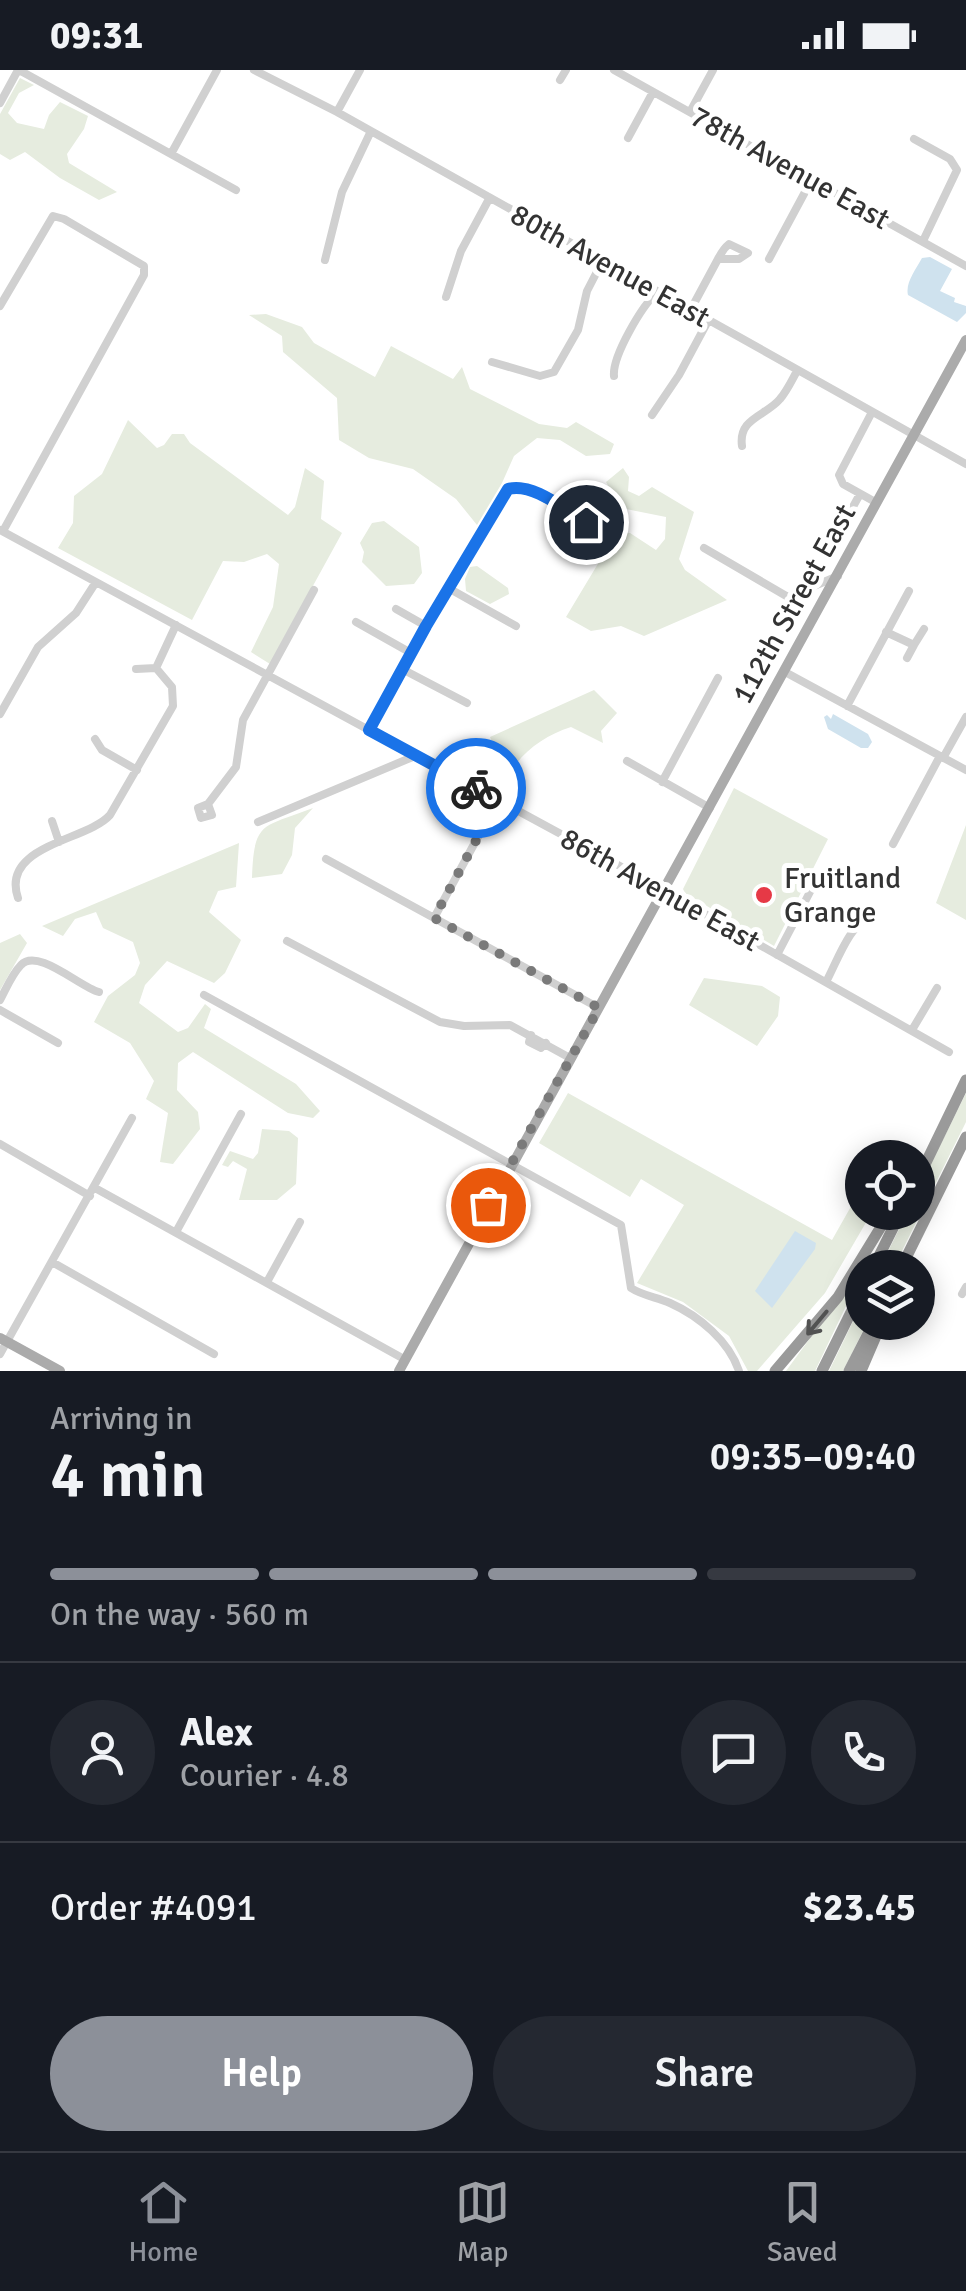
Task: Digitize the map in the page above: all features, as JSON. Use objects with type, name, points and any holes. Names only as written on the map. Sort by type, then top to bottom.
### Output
[{"type":"highway","points":[[931,1140],[966,1079]]},
{"type":"highway","points":[[935,1143],[966,1079]]},
{"type":"highway","points":[[913,1250],[966,1137]]},
{"type":"highway","points":[[775,1371],[838,1297],[879,1230]]},
{"type":"highway","points":[[822,1371],[845,1324]]},
{"type":"highway","points":[[849,1371],[865,1340]]},
{"type":"highway","points":[[861,1371],[874,1340]]},
{"type":"main road","name":"112th Street East","points":[[399,1366],[914,435],[963,354],[966,340]]},
{"type":"main road","points":[[4,1340],[52,1369]]},
{"type":"street","points":[[0,103],[18,70],[236,190]]},
{"type":"street","points":[[171,154],[217,70]]},
{"type":"street","name":"80th Avenue East","points":[[254,70],[337,112],[966,464]]},
{"type":"street","points":[[337,112],[360,70]]},
{"type":"street","points":[[560,80],[566,70]]},
{"type":"street","name":"78th Avenue East","points":[[614,70],[966,266]]},
{"type":"street","points":[[690,112],[713,70]]},
{"type":"street","points":[[628,138],[653,92]]},
{"type":"street","points":[[325,260],[342,192],[371,131]]},
{"type":"street","points":[[914,139],[956,164],[956,176],[923,241]]},
{"type":"street","points":[[769,258],[812,179]]},
{"type":"street","points":[[446,297],[461,252],[490,199]]},
{"type":"street","points":[[0,306],[53,216],[64,218],[140,262],[144,269],[1,531]]},
{"type":"street","points":[[690,311],[718,260]]},
{"type":"street","points":[[492,362],[535,376],[554,372],[578,330],[587,291],[602,262]]},
{"type":"street","points":[[614,376],[614,362],[646,304],[657,292]]},
{"type":"street","points":[[652,415],[708,321]]},
{"type":"street","points":[[742,446],[741,434],[746,426],[781,399],[797,371]]},
{"type":"street","points":[[872,412],[839,476],[842,484],[878,503]]},
{"type":"street","points":[[369,730],[500,500],[512,487],[530,490],[599,530]]},
{"type":"street","points":[[832,544],[860,494]]},
{"type":"street","name":"86th Avenue East","points":[[1,531],[665,891],[950,1052]]},
{"type":"street","points":[[704,548],[788,596],[838,576]]},
{"type":"street","points":[[0,714],[38,647],[76,614],[96,582]]},
{"type":"street","points":[[208,804],[236,768],[241,725],[314,590]]},
{"type":"street","points":[[450,590],[516,626]]},
{"type":"street","points":[[846,706],[909,591]]},
{"type":"street","points":[[396,609],[426,626]]},
{"type":"street","points":[[356,622],[411,653]]},
{"type":"street","points":[[156,668],[176,625]]},
{"type":"street","points":[[908,658],[924,629]]},
{"type":"street","points":[[886,632],[914,645]]},
{"type":"street","points":[[136,670],[156,668]]},
{"type":"street","points":[[18,898],[16,884],[27,860],[105,821],[136,770],[174,706],[173,691],[156,668]]},
{"type":"street","points":[[402,669],[467,704]]},
{"type":"street","points":[[785,672],[966,770]]},
{"type":"street","points":[[662,782],[718,678]]},
{"type":"street","points":[[893,844],[966,717]]},
{"type":"street","points":[[95,739],[102,750],[136,770]]},
{"type":"street","points":[[258,822],[416,756]]},
{"type":"street","points":[[627,761],[710,808]]},
{"type":"street","points":[[434,918],[498,800]]},
{"type":"street","points":[[52,822],[59,842]]},
{"type":"street","points":[[326,859],[599,1008]]},
{"type":"street","points":[[777,955],[811,890],[821,883],[838,888]]},
{"type":"street","points":[[826,982],[857,926],[873,915]]},
{"type":"street","points":[[287,942],[440,1022],[464,1026],[504,1024],[570,1058]]},
{"type":"street","points":[[0,1000],[27,960],[45,962],[99,992]]},
{"type":"street","points":[[912,1030],[936,988]]},
{"type":"street","points":[[204,994],[621,1225],[631,1288],[672,1304],[692,1317],[723,1341],[740,1371]]},
{"type":"street","points":[[0,1010],[58,1043]]},
{"type":"street","points":[[176,1232],[242,1114]]},
{"type":"street","points":[[0,1354],[4,1340],[132,1118]]},
{"type":"street","points":[[0,1144],[267,1282],[399,1366]]},
{"type":"street","points":[[267,1282],[300,1222]]},
{"type":"street","points":[[52,1262],[214,1354]]},
{"type":"shaded area","points":[[20,78],[34,85],[19,93],[8,113],[17,123],[44,129],[60,102],[88,116],[67,154],[69,163],[117,192],[99,200],[25,152],[10,160],[0,154],[0,114]]},
{"type":"shaded area","points":[[266,314],[302,327],[314,343],[375,377],[391,346],[453,379],[462,367],[470,389],[539,424],[567,428],[576,422],[614,444],[610,454],[586,456],[560,440],[537,438],[514,456],[477,525],[456,499],[413,469],[369,458],[339,440],[337,398],[283,352],[282,336],[249,315]]},
{"type":"shaded area","points":[[128,420],[157,448],[172,434],[184,434],[190,443],[288,515],[295,507],[305,468],[324,481],[321,519],[342,533],[270,664],[251,652],[273,607],[279,564],[267,554],[244,562],[223,561],[192,620],[58,548],[73,523],[74,496],[102,474]]},
{"type":"shaded area","points":[[623,468],[629,477],[628,491],[639,496],[652,487],[694,512],[679,559],[685,570],[727,600],[644,636],[621,626],[591,631],[566,617],[617,532],[630,533],[656,550],[665,539],[666,517],[621,508],[606,482]]},
{"type":"shaded area","points":[[384,521],[419,547],[422,573],[414,584],[386,586],[362,562],[364,552],[360,543],[372,523]]},
{"type":"shaded area","points":[[477,566],[508,588],[509,594],[490,604],[466,591],[470,567]]},
{"type":"shaded area","points":[[594,690],[617,713],[601,731],[603,743],[571,727],[560,731],[520,759],[502,790],[440,755],[457,748],[467,749],[476,766],[498,755],[490,737]]},
{"type":"shaded area","points":[[734,788],[828,839],[774,946],[683,889]]},
{"type":"shaded area","points":[[313,808],[295,828],[292,855],[282,874],[252,878],[255,845],[264,829]]},
{"type":"shaded area","points":[[966,825],[966,920],[936,903]]},
{"type":"shaded area","points":[[239,843],[236,887],[218,891],[209,912],[241,940],[225,973],[214,983],[167,961],[145,985],[139,1003],[178,1032],[188,1028],[205,1004],[211,1009],[204,1028],[296,1084],[320,1111],[313,1118],[288,1113],[193,1052],[178,1063],[177,1090],[198,1112],[200,1129],[173,1164],[160,1162],[168,1113],[146,1099],[154,1081],[130,1043],[94,1022],[108,996],[135,975],[140,963],[133,942],[103,928],[96,912],[75,919],[63,936],[42,926]]},
{"type":"shaded area","points":[[20,934],[27,943],[0,990],[0,943]]},
{"type":"shaded area","points":[[704,978],[762,986],[780,997],[778,1016],[757,1046],[689,1005]]},
{"type":"shaded area","points":[[568,1093],[832,1240],[845,1217],[845,1230],[862,1230],[850,1250],[845,1250],[845,1259],[825,1293],[757,1371],[748,1371],[729,1336],[683,1302],[637,1283],[684,1205],[641,1179],[630,1197],[539,1143]]},
{"type":"shaded area","points":[[966,1093],[966,1122],[935,1184],[935,1156]]},
{"type":"shaded area","points":[[262,1129],[289,1131],[298,1138],[296,1184],[277,1200],[239,1200],[247,1169],[233,1161],[228,1167],[222,1165],[230,1151],[253,1159],[258,1153]]},
{"type":"shaded area","points":[[899,1230],[912,1230],[902,1250],[889,1250]]},
{"type":"shaded area","points":[[845,1291],[845,1308],[815,1371],[786,1371]]},
{"type":"shaded area","points":[[845,1338],[858,1340],[843,1371],[829,1371]]},
{"type":"water","points":[[930,257],[952,269],[940,291],[966,306],[966,313],[957,322],[908,295],[914,271],[922,258]]},
{"type":"water","points":[[833,714],[868,734],[872,742],[868,748],[861,748],[828,729],[824,717],[831,719]]},
{"type":"water","points":[[795,1231],[816,1243],[815,1249],[772,1308],[755,1291]]},
{"type":"way so far","points":[[476,788],[498,800],[434,918],[599,1008],[488,1205]]},
{"type":"place","name":"Fruitland Grange","points":[[764,895]]},
{"type":"route","points":[[476,788],[369,730],[508,489],[519,486],[530,490],[586,522]]}]
